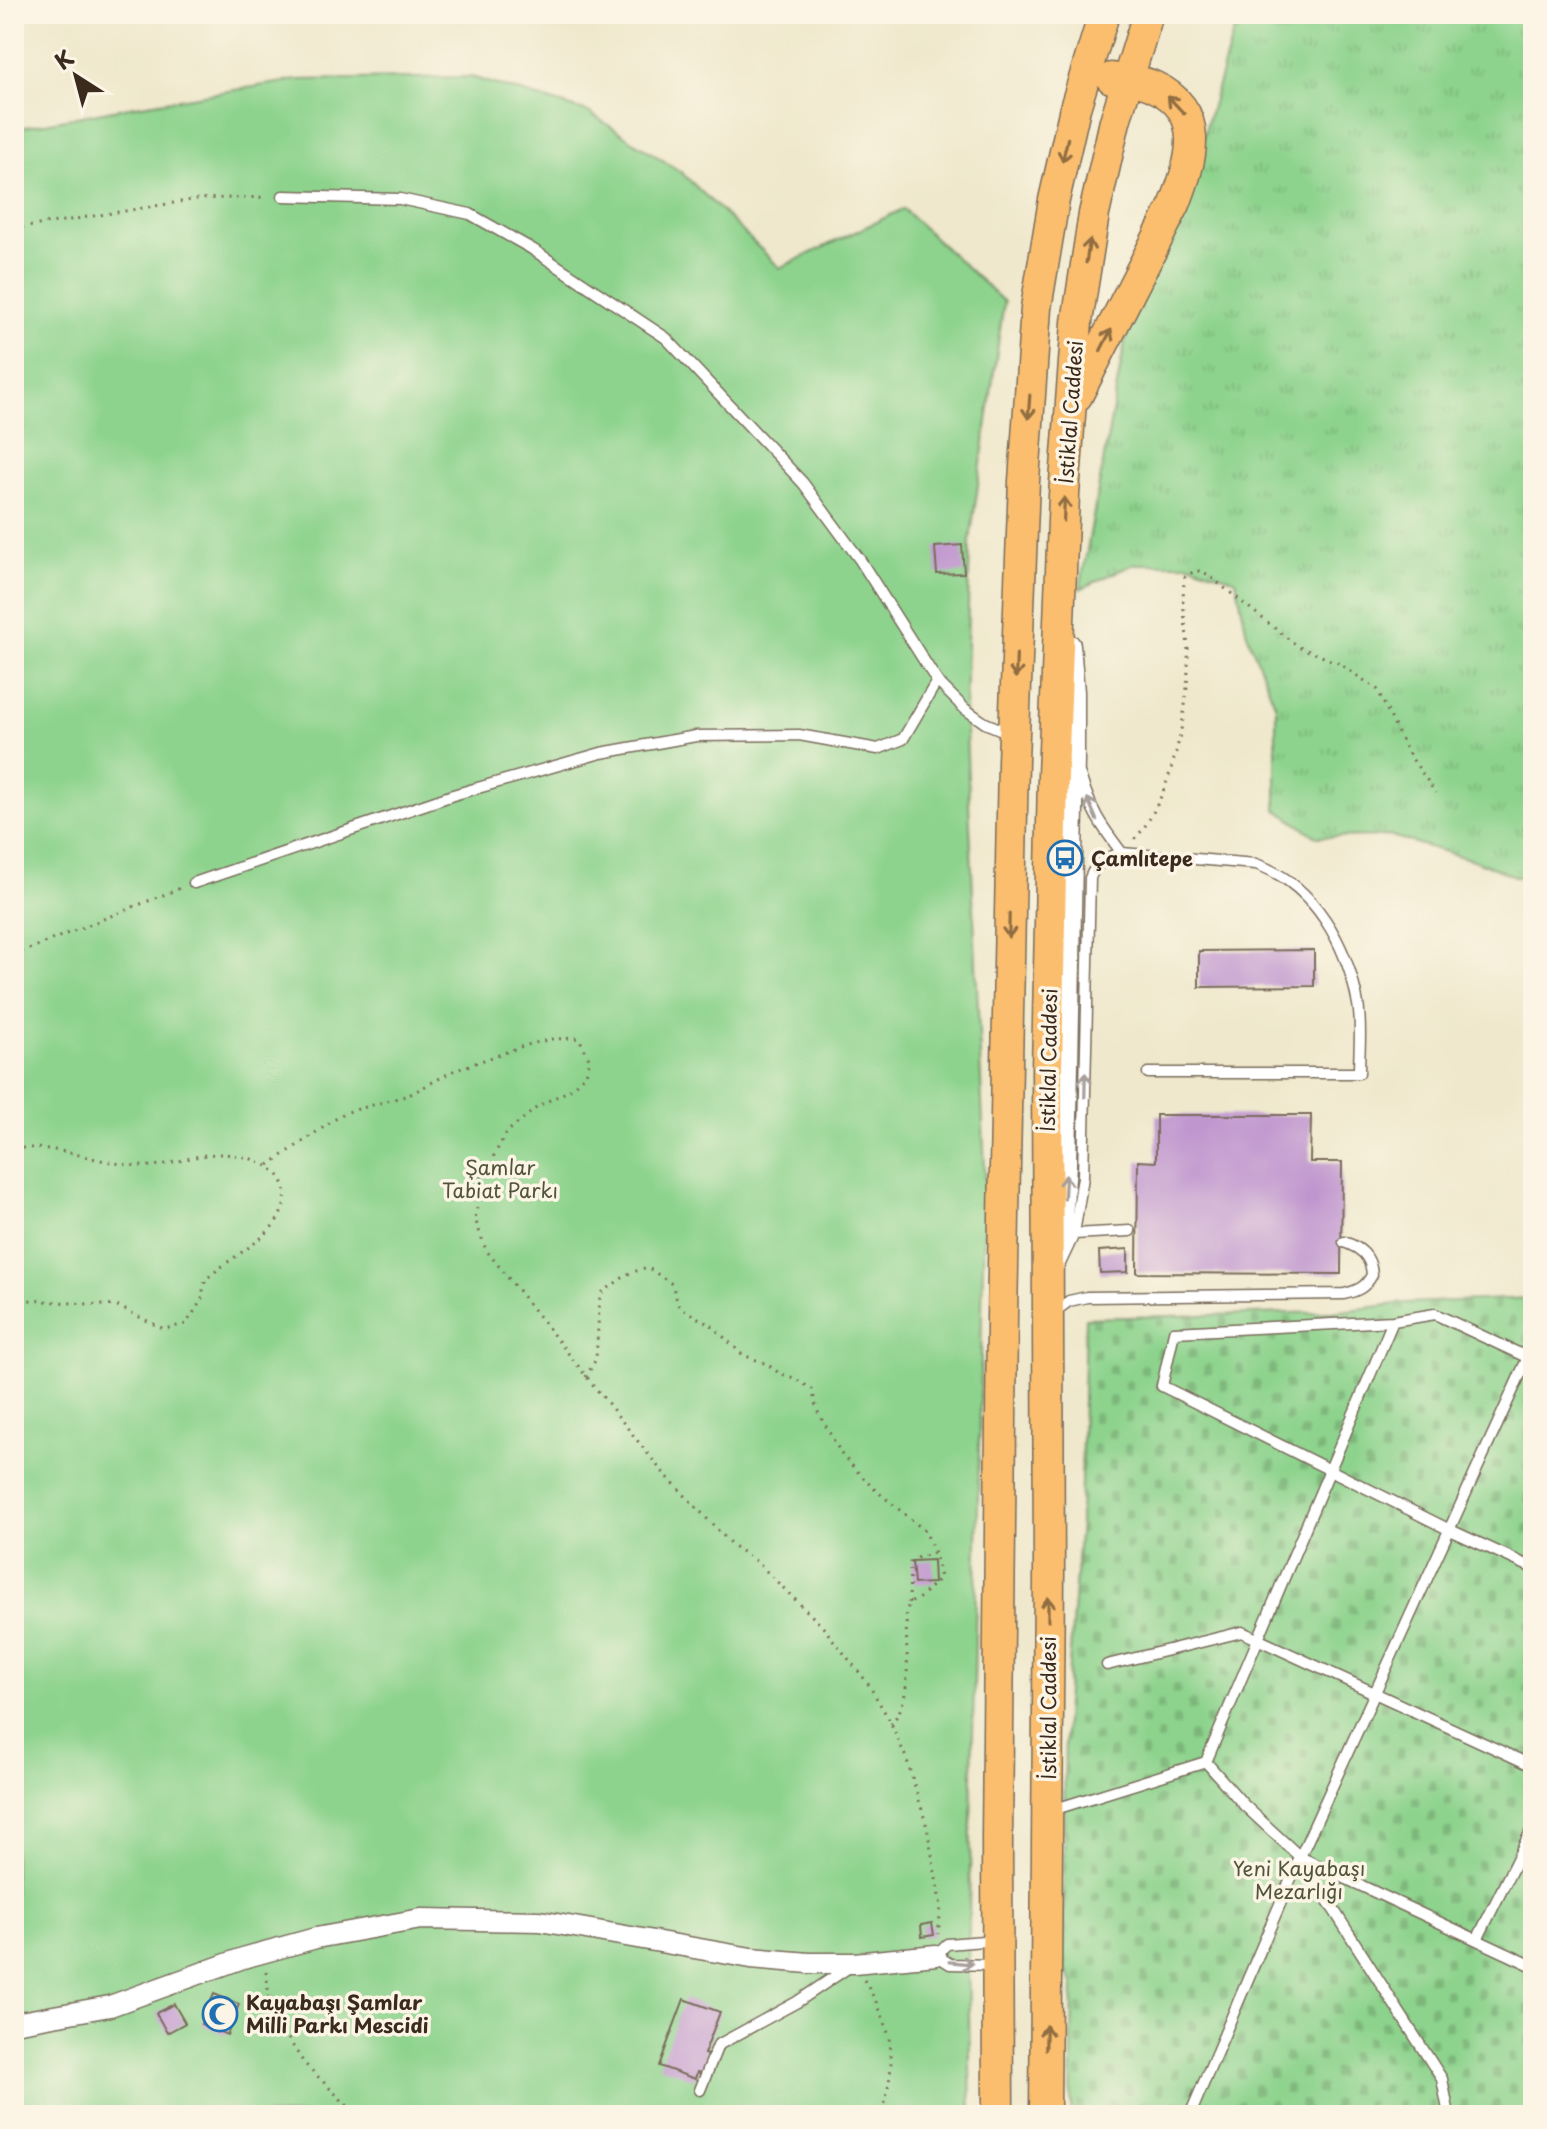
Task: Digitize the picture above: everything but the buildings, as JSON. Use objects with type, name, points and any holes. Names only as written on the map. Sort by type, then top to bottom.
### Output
[{"type":"main road","name":"İstiklal Caddesi","points":[[998,2115],[1002,1303],[1014,735],[1023,497],[1036,308],[1054,200],[1085,74],[1104,14]]},
{"type":"main road","name":"İstiklal Caddesi","points":[[1045,2115],[1047,1055],[1053,775],[1062,564],[1077,322],[1094,214],[1115,121],[1148,14]]},
{"type":"main road","points":[[1071,409],[1175,204],[1188,172],[1193,140],[1187,117],[1173,99],[1152,85],[1085,74]]},
{"type":"street","points":[[1047,1319],[1057,1270],[1066,1165],[1074,692],[1062,564]]},
{"type":"street","points":[[14,2023],[110,2006],[264,1952],[316,1938],[421,1919],[540,1921],[751,1958],[854,1963],[936,1955]]},
{"type":"lane","points":[[283,196],[400,199],[470,214],[532,249],[666,338],[803,483],[860,560],[937,681],[965,709],[985,723],[1014,735]]},
{"type":"lane","points":[[194,883],[453,795],[601,753],[696,736],[799,735],[878,749],[903,739],[937,681]]},
{"type":"lane","points":[[1074,758],[1090,808],[1122,853]]},
{"type":"lane","points":[[1057,1270],[1074,1234],[1083,1177],[1090,878],[1093,869],[1102,860],[1122,853],[1256,864],[1271,869],[1313,902],[1330,926],[1348,967],[1359,1007],[1359,1073],[1148,1073]]},
{"type":"lane","points":[[1074,1234],[1130,1231]]},
{"type":"lane","points":[[1047,1319],[1069,1301],[1087,1297],[1344,1294],[1359,1290],[1372,1275],[1368,1256],[1356,1246],[1344,1242]]},
{"type":"lane","points":[[1190,2115],[1300,1857],[1448,1529],[1531,1358],[1435,1314],[1393,1321],[1174,1332],[1162,1386],[1448,1529],[1533,1568]]},
{"type":"lane","points":[[1047,1812],[1206,1762],[1393,1321]]},
{"type":"lane","points":[[1107,1665],[1242,1632],[1533,1766]]},
{"type":"lane","points":[[1206,1762],[1244,1805],[1300,1857],[1442,2079],[1449,2115]]},
{"type":"lane","points":[[1477,1940],[1533,1827]]},
{"type":"lane","points":[[1300,1857],[1533,1966]]},
{"type":"lane","points":[[947,1944],[998,1953],[950,1964],[936,1955],[947,1944]]},
{"type":"lane","points":[[700,2090],[718,2045],[797,2002],[854,1963]]},
{"type":"path","points":[[14,229],[198,199],[283,196]]},
{"type":"path","points":[[1122,853],[1152,817],[1183,725],[1188,651],[1181,597],[1185,577],[1196,570],[1207,574],[1297,646],[1338,663],[1377,689],[1406,750],[1436,793]]},
{"type":"path","points":[[14,955],[194,883]]},
{"type":"path","points":[[269,1165],[344,1113],[409,1095],[453,1071],[523,1046],[551,1039],[579,1038],[590,1060],[586,1074],[568,1091],[540,1105],[507,1132],[482,1177],[475,1219],[486,1250],[660,1469],[732,1545],[756,1561],[822,1626],[867,1682],[907,1760],[932,1849],[941,1907],[936,1955]]},
{"type":"path","points":[[14,1149],[32,1147],[56,1150],[142,1166],[168,1165],[216,1154],[233,1155],[269,1165],[281,1176],[286,1194],[282,1212],[266,1235],[207,1279],[201,1301],[186,1324],[164,1329],[117,1306],[14,1299]]},
{"type":"path","points":[[586,1377],[596,1359],[600,1294],[628,1274],[647,1267],[672,1284],[679,1307],[712,1326],[738,1351],[812,1389],[817,1410],[842,1455],[890,1503],[921,1524],[935,1553],[940,1578],[917,1600],[909,1603]]},
{"type":"path","points":[[891,1724],[901,1709],[907,1684],[905,1621],[909,1603],[910,1563],[918,1557],[935,1553]]},
{"type":"path","points":[[264,1952],[271,2012],[304,2063],[357,2115]]},
{"type":"path","points":[[854,1963],[887,2025],[892,2075],[882,2115]]},
{"type":"green space","points":[[1239,14],[1533,14],[1533,883],[1473,860],[1391,836],[1317,837],[1276,809],[1276,707],[1247,634],[1236,580],[1190,564],[1133,564],[1080,589],[1125,342],[1200,147]]},
{"type":"green space","name":"Şamlar Tabiat Parkı","points":[[471,77],[588,112],[681,172],[780,268],[903,209],[1004,302],[970,541],[965,709],[985,1172],[968,1964],[971,2115],[14,2115],[14,129],[296,80]]},
{"type":"green space","name":"Yeni Kayabaşı Mezarlığı","points":[[1533,1298],[1533,2115],[1071,2115],[1073,1982],[1063,1966],[1065,1718],[1080,1522],[1085,1318],[1332,1312],[1405,1303]]},
{"type":"place","name":"Çamlıtepe","points":[[1065,858]]},
{"type":"place","name":"Kayabaşı Şamlar Milli Parkı Mescidi","points":[[220,2014]]}]
